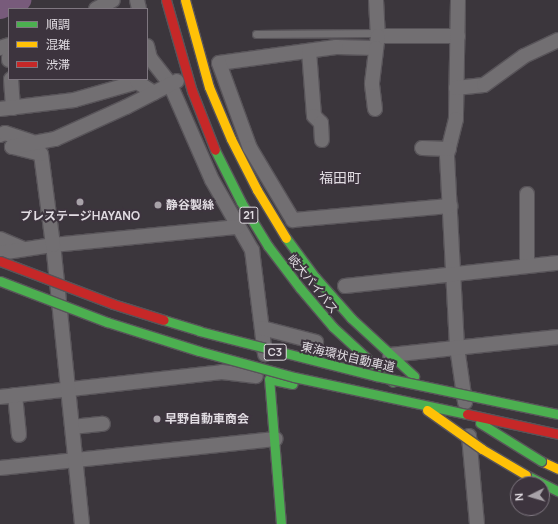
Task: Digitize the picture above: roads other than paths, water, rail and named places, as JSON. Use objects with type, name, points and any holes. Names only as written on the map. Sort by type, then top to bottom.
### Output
[{"type":"main road","name":"岐大バイパス","points":[[166,0],[174,34],[192,91],[214,148],[241,202],[268,246],[300,288],[333,327],[370,363],[440,420],[482,449],[526,475],[558,491]]},
{"type":"main road","name":"岐大バイパス","points":[[185,0],[209,87],[230,139],[257,190],[284,234],[314,277],[351,318],[414,376],[453,406],[542,461],[558,469]]},
{"type":"main road","name":"東海環状自動車道","points":[[0,261],[113,304],[207,333],[369,374],[558,414]]},
{"type":"main road","name":"C3","points":[[0,281],[107,322],[206,353],[316,382],[558,434]]},
{"type":"main road","points":[[281,524],[269,379],[299,385],[327,383],[352,374],[370,363],[390,355]]},
{"type":"street","points":[[98,8],[113,0]]},
{"type":"street","points":[[375,109],[372,84],[377,39],[376,0]]},
{"type":"street","points":[[458,0],[456,119],[447,156],[457,348],[467,420],[477,524]]},
{"type":"street","points":[[450,206],[294,220],[250,148],[216,64],[336,47],[377,39],[458,36]]},
{"type":"street","points":[[456,88],[484,84],[524,56],[558,40]]},
{"type":"street","points":[[0,397],[222,372],[249,374],[269,379],[252,250],[212,180],[174,82],[150,58],[148,50]]},
{"type":"street","points":[[309,51],[314,116],[322,123],[322,140]]},
{"type":"street","points":[[11,80],[7,108],[74,100],[137,82],[154,93]]},
{"type":"street","points":[[6,148],[33,142],[55,140],[126,108],[174,82]]},
{"type":"street","points":[[0,135],[4,134],[33,142]]},
{"type":"street","points":[[6,148],[41,154],[53,246],[82,524]]},
{"type":"street","points":[[422,148],[449,149]]},
{"type":"street","points":[[527,194],[527,266]]},
{"type":"street","points":[[0,253],[24,249],[238,227]]},
{"type":"street","points":[[0,239],[24,249]]},
{"type":"street","points":[[345,286],[453,273],[558,263]]},
{"type":"street","points":[[262,328],[316,342]]},
{"type":"street","points":[[390,355],[558,337]]},
{"type":"street","points":[[15,395],[19,434]]},
{"type":"street","points":[[72,427],[103,424]]},
{"type":"street","points":[[0,468],[275,439]]},
{"type":"lane","points":[[256,34],[377,39]]},
{"type":"waterway","points":[[0,8],[20,0]]},
{"type":"place","name":"プレステージHAYANO","points":[[80,202]]},
{"type":"place","name":"静谷製絲","points":[[158,205]]},
{"type":"place","name":"早野自動車商会","points":[[157,419]]},
{"type":"district","name":"福田町","points":[[340,178]]}]
